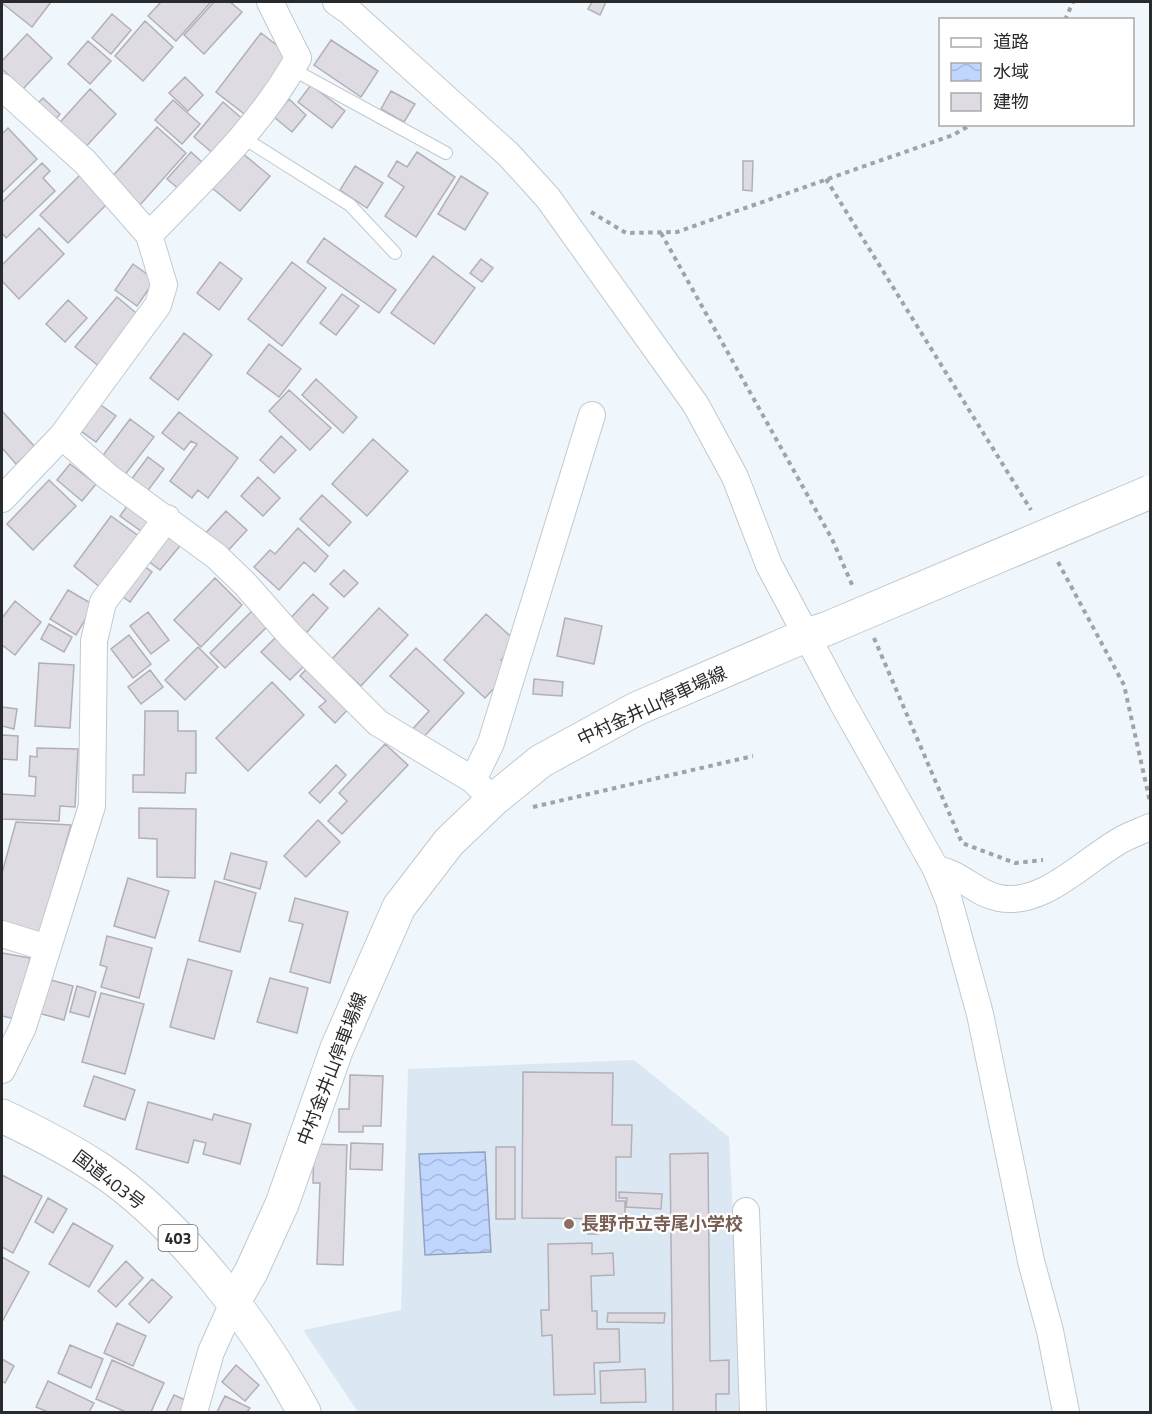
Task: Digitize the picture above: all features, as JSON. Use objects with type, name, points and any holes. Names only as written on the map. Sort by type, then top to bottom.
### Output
[{"type":"main road","name":"中村金井山停車場線","points":[[233,1303],[251,1272],[282,1204],[337,1048],[399,907],[449,842],[483,790],[636,709],[1150,492]]},
{"type":"main road","name":"国道403号","points":[[2,1116],[51,1139],[111,1179],[145,1206],[184,1244],[266,1346],[304,1413]]},
{"type":"street","points":[[149,235],[242,138],[281,89],[298,58],[270,2]]},
{"type":"street","points":[[336,2],[349,11],[508,154],[548,198],[696,405],[735,477],[769,565],[817,632],[842,702],[936,869],[949,901],[980,1014],[1031,1261],[1050,1331],[1066,1413]]},
{"type":"street","points":[[2,87],[85,162],[149,235],[164,285],[158,305],[62,436],[2,499]]},
{"type":"street","points":[[62,436],[108,477],[216,556],[245,584],[290,635],[378,723],[483,790],[491,742],[592,414]]},
{"type":"street","points":[[2,1070],[23,1026],[92,806],[94,641],[103,602],[167,518]]},
{"type":"street","points":[[936,869],[956,875],[986,894],[998,898],[1012,900],[1029,897],[1051,888],[1121,840],[1150,827]]},
{"type":"street","points":[[2,934],[47,948]]},
{"type":"street","points":[[746,1211],[753,1413]]},
{"type":"street","points":[[194,1413],[211,1352],[233,1303]]},
{"type":"lane","points":[[292,69],[446,153]]},
{"type":"lane","points":[[242,138],[350,206],[395,253]]},
{"type":"path","points":[[1066,18],[1073,2]]},
{"type":"path","points":[[585,208],[626,233],[676,232],[953,135],[969,126]]},
{"type":"path","points":[[826,179],[1032,512]]},
{"type":"path","points":[[1053,553],[1124,685],[1150,806]]},
{"type":"path","points":[[483,790],[516,810],[753,756]]},
{"type":"shaded area","name":"長野市立寺尾小学校","points":[[634,1060],[729,1137],[743,1412],[358,1412],[303,1330],[401,1310],[408,1069]]},
{"type":"water","points":[[485,1152],[491,1252],[425,1255],[419,1154]]},
{"type":"building","points":[[2,2],[51,2],[32,27]]},
{"type":"building","points":[[161,2],[211,2],[176,41],[148,16]]},
{"type":"building","points":[[214,2],[230,2],[242,12],[204,54],[184,35]]},
{"type":"building","points":[[592,2],[606,2],[600,15],[588,9]]},
{"type":"building","points":[[112,14],[131,30],[111,54],[92,38]]},
{"type":"building","points":[[145,21],[173,47],[143,81],[115,56]]},
{"type":"building","points":[[261,33],[292,57],[247,116],[216,92]]},
{"type":"building","points":[[27,34],[52,58],[23,89],[2,69],[2,61]]},
{"type":"building","points":[[331,40],[378,71],[361,97],[314,65]]},
{"type":"building","points":[[88,41],[111,61],[90,84],[68,64]]},
{"type":"building","points":[[185,77],[203,95],[188,111],[169,93]]},
{"type":"building","points":[[311,85],[345,111],[332,128],[298,102]]},
{"type":"building","points":[[90,89],[116,114],[80,153],[54,129]]},
{"type":"building","points":[[391,91],[415,104],[404,122],[381,109]]},
{"type":"building","points":[[43,98],[60,114],[53,122],[35,106]]},
{"type":"building","points":[[289,99],[306,115],[292,132],[274,117]]},
{"type":"building","points":[[173,100],[200,124],[182,144],[155,120]]},
{"type":"building","points":[[223,102],[245,121],[216,156],[194,137]]},
{"type":"building","points":[[157,127],[186,153],[140,205],[111,178]]},
{"type":"building","points":[[8,128],[37,159],[2,193],[2,134]]},
{"type":"building","points":[[191,152],[203,163],[180,190],[167,179]]},
{"type":"building","points":[[417,152],[455,177],[416,237],[385,216],[404,187],[388,176],[397,161],[407,167]]},
{"type":"building","points":[[242,153],[270,176],[240,211],[212,188]]},
{"type":"building","points":[[743,161],[753,161],[752,191],[743,190]]},
{"type":"building","points":[[42,163],[50,171],[43,178],[55,191],[6,238],[2,233],[2,202]]},
{"type":"building","points":[[355,166],[383,183],[367,208],[340,190]]},
{"type":"building","points":[[85,170],[113,198],[68,243],[40,215]]},
{"type":"building","points":[[461,176],[488,193],[465,230],[438,214]]},
{"type":"building","points":[[39,228],[64,254],[19,299],[2,281],[2,265]]},
{"type":"building","points":[[324,238],[396,290],[379,313],[307,262]]},
{"type":"building","points":[[433,256],[475,288],[434,344],[391,313]]},
{"type":"building","points":[[481,259],[493,268],[482,282],[470,273]]},
{"type":"building","points":[[220,262],[242,279],[219,310],[197,293]]},
{"type":"building","points":[[292,262],[326,288],[282,346],[248,319]]},
{"type":"building","points":[[133,264],[155,280],[137,306],[115,290]]},
{"type":"building","points":[[342,294],[359,306],[336,335],[320,323]]},
{"type":"building","points":[[117,297],[141,317],[100,367],[75,347]]},
{"type":"building","points":[[68,300],[87,318],[65,342],[46,324]]},
{"type":"building","points":[[184,333],[212,355],[178,400],[150,378]]},
{"type":"building","points":[[269,344],[301,369],[279,397],[247,373]]},
{"type":"building","points":[[316,379],[357,417],[343,433],[302,395]]},
{"type":"building","points":[[289,390],[331,428],[310,450],[269,411]]},
{"type":"building","points":[[98,403],[116,416],[96,442],[78,429]]},
{"type":"building","points":[[2,411],[35,447],[16,464],[2,448]]},
{"type":"building","points":[[179,412],[238,458],[208,498],[198,490],[192,498],[170,481],[197,444],[191,441],[184,450],[162,433]]},
{"type":"building","points":[[130,419],[154,437],[121,480],[98,462]]},
{"type":"building","points":[[281,436],[296,450],[274,473],[260,460]]},
{"type":"building","points":[[373,439],[408,471],[367,516],[332,484]]},
{"type":"building","points":[[148,457],[164,469],[146,493],[130,481]]},
{"type":"building","points":[[70,464],[96,484],[82,501],[57,480]]},
{"type":"building","points":[[258,477],[280,498],[263,516],[241,496]]},
{"type":"building","points":[[49,480],[76,506],[33,550],[7,524]]},
{"type":"building","points":[[322,495],[351,522],[329,546],[300,519]]},
{"type":"building","points":[[132,499],[160,519],[148,536],[120,516]]},
{"type":"building","points":[[226,511],[247,530],[224,555],[203,536]]},
{"type":"building","points":[[111,516],[140,537],[101,588],[74,566]]},
{"type":"building","points":[[167,527],[184,541],[160,570],[143,557]]},
{"type":"building","points":[[298,528],[328,556],[315,572],[304,562],[279,590],[254,567],[270,550],[275,554]]},
{"type":"building","points":[[139,562],[152,572],[130,602],[116,592]]},
{"type":"building","points":[[344,570],[358,583],[344,597],[330,584]]},
{"type":"building","points":[[215,578],[242,605],[201,647],[174,620]]},
{"type":"building","points":[[68,590],[94,605],[76,635],[50,619]]},
{"type":"building","points":[[313,594],[328,608],[302,638],[286,623]]},
{"type":"building","points":[[15,601],[41,622],[15,655],[2,645],[2,618]]},
{"type":"building","points":[[379,608],[408,635],[361,686],[332,659]]},
{"type":"building","points":[[254,609],[270,624],[225,668],[210,653]]},
{"type":"building","points":[[148,612],[169,640],[151,654],[130,626]]},
{"type":"building","points":[[486,614],[517,642],[501,660],[511,670],[485,698],[444,660]]},
{"type":"building","points":[[565,618],[602,626],[594,664],[557,656]]},
{"type":"building","points":[[49,624],[72,637],[64,652],[41,639]]},
{"type":"building","points":[[279,634],[308,662],[290,680],[261,652]]},
{"type":"building","points":[[129,635],[151,664],[133,678],[111,649]]},
{"type":"building","points":[[198,647],[218,667],[185,700],[165,680]]},
{"type":"building","points":[[416,648],[464,693],[419,742],[409,733],[429,711],[390,676]]},
{"type":"building","points":[[39,663],[74,665],[70,728],[35,726]]},
{"type":"building","points":[[310,665],[352,705],[335,723],[319,707],[326,701],[300,676]]},
{"type":"building","points":[[150,670],[163,687],[141,704],[128,687]]},
{"type":"building","points":[[534,679],[563,682],[562,696],[533,694]]},
{"type":"building","points":[[272,682],[304,715],[248,771],[216,738]]},
{"type":"building","points":[[2,707],[17,709],[14,729],[2,726]]},
{"type":"building","points":[[145,711],[178,711],[178,731],[196,731],[196,773],[186,773],[185,793],[133,792],[133,775],[144,775]]},
{"type":"building","points":[[2,735],[18,736],[17,760],[2,759]]},
{"type":"building","points":[[385,744],[408,765],[342,834],[328,821],[347,801],[339,793]]},
{"type":"building","points":[[37,748],[78,749],[75,807],[60,806],[59,821],[2,819],[2,794],[35,796],[36,777],[29,776],[30,756],[37,757]]},
{"type":"building","points":[[336,765],[346,775],[320,803],[309,793]]},
{"type":"building","points":[[139,808],[196,809],[195,878],[157,877],[157,839],[139,838]]},
{"type":"building","points":[[318,820],[340,842],[306,877],[284,856]]},
{"type":"building","points":[[16,822],[71,825],[40,935],[2,924],[2,873]]},
{"type":"building","points":[[231,853],[267,862],[260,889],[224,879]]},
{"type":"building","points":[[128,878],[169,891],[155,938],[114,926]]},
{"type":"building","points":[[215,881],[256,893],[240,952],[199,941]]},
{"type":"building","points":[[295,898],[348,912],[330,983],[290,972],[303,924],[289,921]]},
{"type":"building","points":[[107,936],[152,948],[139,998],[101,987],[107,967],[100,965]]},
{"type":"building","points":[[2,953],[30,958],[21,1009],[15,1019],[2,1016]]},
{"type":"building","points":[[188,959],[232,971],[214,1039],[170,1027]]},
{"type":"building","points":[[270,978],[308,988],[297,1033],[257,1022]]},
{"type":"building","points":[[47,979],[73,986],[64,1020],[38,1013]]},
{"type":"building","points":[[77,986],[96,992],[89,1017],[70,1012]]},
{"type":"building","points":[[101,993],[144,1004],[125,1074],[82,1062]]},
{"type":"building","points":[[523,1072],[613,1073],[612,1125],[632,1125],[631,1157],[616,1157],[616,1201],[625,1201],[625,1219],[522,1218]]},
{"type":"building","points":[[350,1075],[383,1076],[381,1126],[363,1126],[363,1132],[339,1132],[339,1109],[349,1109]]},
{"type":"building","points":[[94,1076],[135,1090],[125,1120],[84,1106]]},
{"type":"building","points":[[148,1102],[212,1120],[214,1114],[251,1124],[240,1164],[203,1154],[206,1143],[194,1140],[188,1163],[136,1149]]},
{"type":"building","points":[[351,1143],[383,1144],[382,1170],[350,1169]]},
{"type":"building","points":[[314,1144],[347,1145],[343,1265],[317,1264],[320,1183],[313,1183]]},
{"type":"building","points":[[496,1147],[515,1147],[515,1219],[496,1219]]},
{"type":"building","points":[[708,1153],[710,1361],[729,1360],[729,1394],[716,1394],[716,1412],[673,1412],[670,1154]]},
{"type":"building","points":[[2,1175],[42,1196],[13,1253],[2,1247]]},
{"type":"building","points":[[619,1192],[662,1194],[661,1209],[626,1207],[627,1198],[619,1198]]},
{"type":"building","points":[[48,1198],[67,1209],[53,1233],[35,1222]]},
{"type":"building","points":[[588,1222],[599,1222],[598,1234],[588,1234]]},
{"type":"building","points":[[73,1223],[113,1246],[89,1287],[49,1264]]},
{"type":"building","points":[[592,1243],[592,1254],[613,1253],[614,1275],[591,1276],[592,1311],[597,1311],[597,1329],[619,1329],[620,1362],[594,1363],[595,1394],[554,1395],[552,1335],[542,1336],[541,1310],[549,1310],[548,1244]]},
{"type":"building","points":[[2,1257],[29,1272],[2,1322]]},
{"type":"building","points":[[126,1261],[143,1278],[116,1307],[98,1291]]},
{"type":"building","points":[[152,1279],[172,1297],[149,1323],[129,1304]]},
{"type":"building","points":[[608,1313],[665,1313],[664,1323],[607,1322]]},
{"type":"building","points":[[117,1323],[146,1336],[133,1366],[104,1353]]},
{"type":"building","points":[[70,1345],[103,1359],[91,1388],[58,1373]]},
{"type":"building","points":[[2,1359],[14,1366],[5,1383],[2,1381]]},
{"type":"building","points":[[112,1360],[164,1383],[151,1412],[126,1412],[96,1399]]},
{"type":"building","points":[[236,1365],[259,1385],[245,1401],[222,1382]]},
{"type":"building","points":[[645,1369],[646,1402],[601,1403],[600,1371]]},
{"type":"building","points":[[48,1381],[94,1403],[89,1412],[48,1412],[36,1407]]},
{"type":"building","points":[[174,1395],[192,1403],[189,1412],[166,1412]]},
{"type":"building","points":[[225,1396],[250,1408],[247,1412],[217,1412]]},
{"type":"place","name":"長野市立寺尾小学校","points":[[569,1224]]}]
